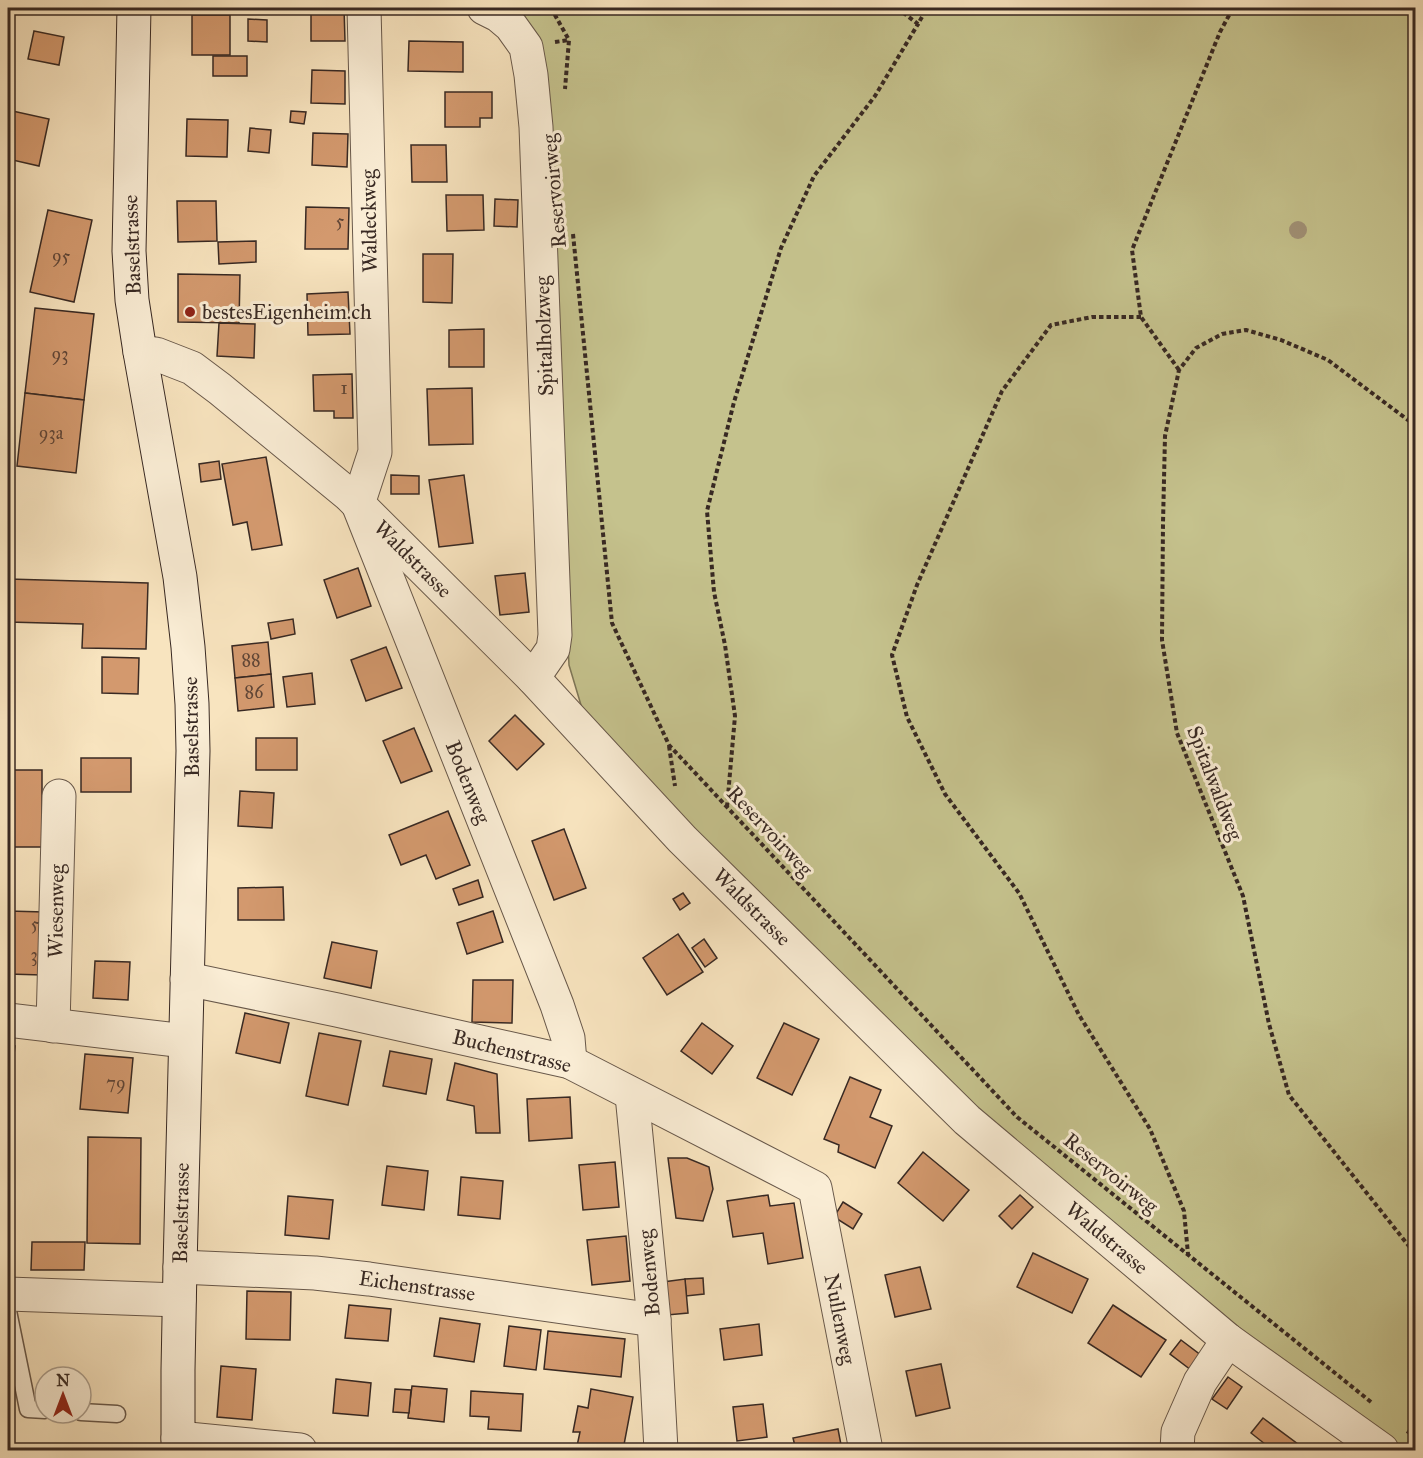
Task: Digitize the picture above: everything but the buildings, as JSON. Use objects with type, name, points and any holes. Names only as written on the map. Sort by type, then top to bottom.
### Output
[{"type":"street","name":"Baselstrasse","points":[[134,8],[129,251],[132,300],[180,577],[192,704],[193,751],[179,1300],[178,1444]]},
{"type":"street","name":"Waldeckweg","points":[[358,504],[375,452],[364,8]]},
{"type":"street","name":"Spitalholzweg","points":[[484,8],[498,15],[511,26],[526,46],[536,127],[555,636],[553,649],[533,678]]},
{"type":"street","name":"Waldstrasse","points":[[140,352],[156,354],[192,368],[358,504],[533,678],[682,839],[967,1120],[1227,1340],[1394,1440]]},
{"type":"street","name":"Bodenweg","points":[[358,504],[557,1005],[568,1038],[570,1062]]},
{"type":"street","name":"Wiesenweg","points":[[53,1026],[58,796]]},
{"type":"street","name":"Buchenstrasse","points":[[187,979],[570,1062],[815,1188]]},
{"type":"street","points":[[8,1020],[185,1041]]},
{"type":"street","name":"Bodenweg","points":[[632,1095],[654,1320],[662,1450]]},
{"type":"street","name":"Nullenweg","points":[[815,1188],[866,1450]]},
{"type":"street","name":"Eichenstrasse","points":[[180,1267],[315,1273],[369,1278],[654,1320]]},
{"type":"street","points":[[8,1294],[179,1300]]},
{"type":"street","points":[[1177,1450],[1178,1432],[1200,1382],[1227,1340]]},
{"type":"street","points":[[178,1444],[300,1450]]},
{"type":"lane","points":[[8,1311],[28,1409],[33,1409]]},
{"type":"lane","points":[[93,1413],[117,1414]]},
{"type":"path","points":[[551,8],[569,40],[565,95]]},
{"type":"path","points":[[897,8],[918,24]]},
{"type":"path","points":[[727,807],[735,716],[725,645],[714,592],[707,511],[734,402],[781,248],[814,176],[875,96],[927,8]]},
{"type":"path","points":[[1179,370],[1141,317],[1132,250],[1220,32],[1233,8]]},
{"type":"path","name":"Reservoirweg","points":[[573,234],[612,623],[669,745],[1017,1117],[1379,1408]]},
{"type":"path","points":[[1141,317],[1092,317],[1051,325],[1002,391],[921,575],[892,655],[907,717],[945,794],[1019,893],[1079,1016],[1149,1129],[1184,1211],[1188,1254]]},
{"type":"path","name":"Spitalwaldweg","points":[[1416,426],[1328,360],[1281,340],[1246,330],[1222,334],[1196,348],[1179,370],[1166,436],[1162,570],[1162,640],[1177,733],[1244,896],[1269,1024],[1289,1095],[1416,1255]]},
{"type":"path","points":[[1394,1440],[1416,1437]]},
{"type":"shaded area","points":[[506,8],[1415,8],[1415,1450],[1382,1450],[967,1120],[584,715],[569,665],[541,103]]},
{"type":"place","name":"bestesEigenheim.ch","points":[[190,312]]}]
